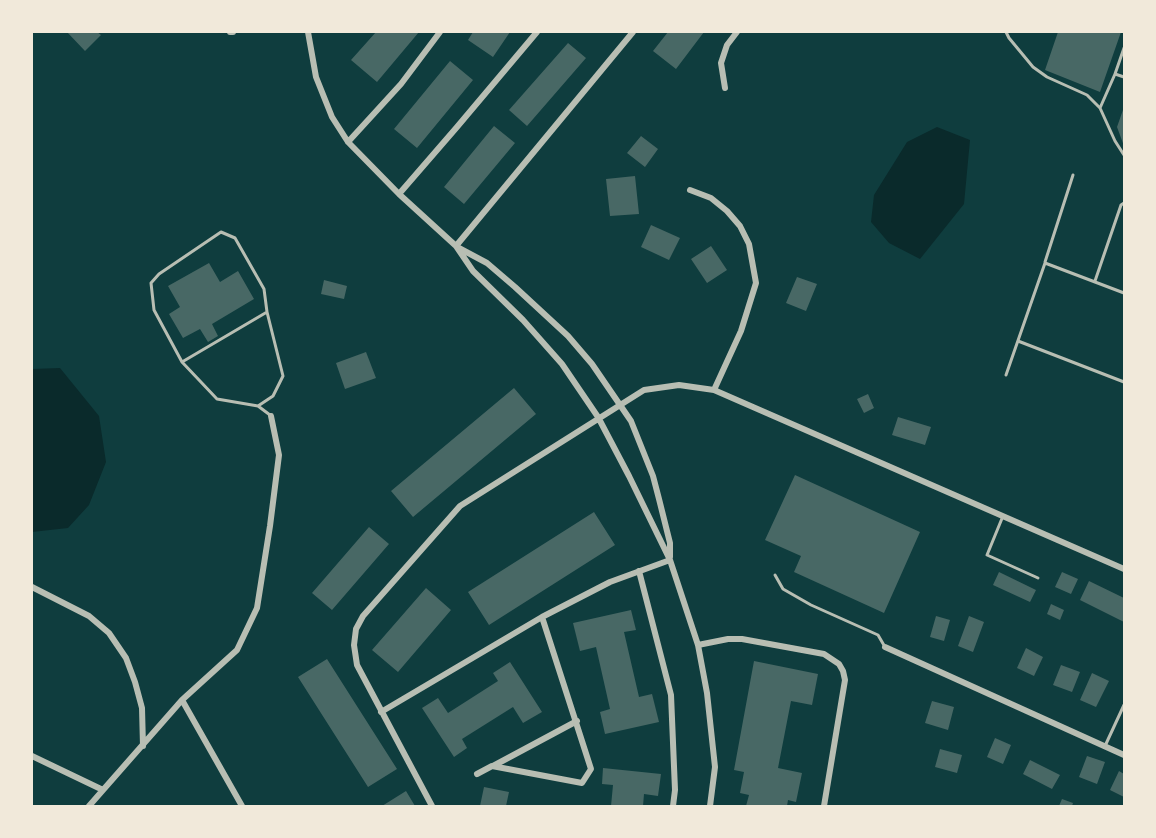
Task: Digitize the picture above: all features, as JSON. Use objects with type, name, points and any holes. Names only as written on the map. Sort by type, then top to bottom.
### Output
[{"type":"street","points":[[308,32],[316,77],[332,117],[348,142],[399,194],[456,246],[473,271],[523,320],[562,364],[598,417],[670,560],[698,645],[707,693],[715,767],[710,807]]},
{"type":"street","points":[[348,142],[400,84],[440,32]]},
{"type":"street","points":[[399,194],[537,32]]},
{"type":"street","points":[[456,246],[633,32]]},
{"type":"street","points":[[724,88],[721,63],[727,45],[737,32]]},
{"type":"street","points":[[690,190],[711,198],[727,210],[740,226],[749,244],[756,283],[741,331],[714,390]]},
{"type":"street","points":[[456,246],[487,263],[568,336],[592,364],[620,404],[631,421],[653,476],[670,543],[670,560]]},
{"type":"street","points":[[432,807],[355,658],[356,629],[363,616],[460,506],[644,390],[679,385],[714,390],[1125,569]]},
{"type":"street","points":[[89,807],[182,700],[237,650],[257,608],[279,455],[271,416]]},
{"type":"street","points":[[381,712],[542,617],[610,582],[670,560]]},
{"type":"street","points":[[639,571],[671,696],[675,790],[673,807]]},
{"type":"street","points":[[32,587],[88,616],[115,641],[126,658],[140,699],[143,746]]},
{"type":"street","points":[[492,766],[582,783],[591,769],[542,617]]},
{"type":"street","points":[[698,645],[728,639],[742,639],[824,654],[839,664],[845,680],[824,807]]},
{"type":"street","points":[[885,647],[1125,755]]},
{"type":"street","points":[[182,700],[242,807]]},
{"type":"street","points":[[477,774],[577,721]]},
{"type":"street","points":[[32,756],[103,790]]},
{"type":"lane","points":[[1006,32],[1024,58],[1040,72],[1087,95],[1100,108],[1115,141],[1125,155]]},
{"type":"lane","points":[[1100,108],[1125,48]]},
{"type":"lane","points":[[1115,74],[1125,77]]},
{"type":"lane","points":[[1006,375],[1073,175]]},
{"type":"lane","points":[[1095,281],[1121,205],[1125,203]]},
{"type":"lane","points":[[258,406],[273,396],[283,376],[267,312],[264,289],[235,238],[222,232],[159,274],[151,283],[154,310],[182,362],[217,399],[258,406],[271,416]]},
{"type":"lane","points":[[1045,263],[1125,293]]},
{"type":"lane","points":[[182,362],[267,312]]},
{"type":"lane","points":[[1018,341],[1125,382]]},
{"type":"lane","points":[[1003,516],[987,555],[1038,578]]},
{"type":"lane","points":[[775,575],[783,589],[811,605],[878,635],[885,647]]},
{"type":"lane","points":[[1105,746],[1125,705]]},
{"type":"water","points":[[937,127],[970,140],[964,204],[920,259],[889,243],[871,222],[874,195],[907,142]]},
{"type":"water","points":[[60,368],[99,416],[106,462],[89,505],[68,528],[32,532],[32,369]]},
{"type":"building","points":[[67,32],[97,32],[101,35],[85,51]]},
{"type":"building","points":[[376,32],[419,32],[377,82],[351,60]]},
{"type":"building","points":[[473,32],[510,32],[493,57],[468,40]]},
{"type":"building","points":[[668,32],[704,32],[676,69],[653,51]]},
{"type":"building","points":[[1058,32],[1121,32],[1100,92],[1045,70]]},
{"type":"building","points":[[568,43],[586,58],[527,126],[509,110]]},
{"type":"building","points":[[450,61],[473,80],[417,148],[394,129]]},
{"type":"building","points":[[1124,107],[1124,146],[1117,127]]},
{"type":"building","points":[[494,126],[515,143],[464,204],[444,187]]},
{"type":"building","points":[[641,136],[658,149],[645,167],[627,153]]},
{"type":"building","points":[[635,176],[639,214],[610,216],[606,179]]},
{"type":"building","points":[[651,225],[680,238],[669,260],[641,247]]},
{"type":"building","points":[[711,246],[727,270],[707,283],[691,259]]},
{"type":"building","points":[[209,263],[220,282],[238,271],[254,299],[212,324],[218,336],[208,342],[200,329],[183,338],[169,314],[180,307],[168,286]]},
{"type":"building","points":[[797,277],[817,284],[806,311],[786,303]]},
{"type":"building","points":[[324,280],[347,286],[344,299],[321,294]]},
{"type":"building","points":[[366,352],[376,378],[345,389],[336,363]]},
{"type":"building","points":[[514,388],[536,414],[413,517],[391,491]]},
{"type":"building","points":[[868,394],[874,408],[864,413],[857,399]]},
{"type":"building","points":[[898,417],[931,427],[925,445],[892,435]]},
{"type":"building","points":[[795,475],[920,532],[884,613],[794,572],[801,556],[765,540]]},
{"type":"building","points":[[594,512],[615,545],[489,625],[468,592]]},
{"type":"building","points":[[369,527],[389,544],[332,610],[312,593]]},
{"type":"building","points":[[999,572],[1036,590],[1030,602],[993,585]]},
{"type":"building","points":[[1062,572],[1078,579],[1071,594],[1055,587]]},
{"type":"building","points":[[1089,581],[1124,598],[1124,622],[1080,600]]},
{"type":"building","points":[[426,588],[451,610],[398,672],[372,650]]},
{"type":"building","points":[[1051,604],[1064,610],[1060,620],[1047,614]]},
{"type":"building","points":[[631,610],[636,630],[624,632],[639,697],[652,694],[659,722],[605,734],[600,712],[610,709],[596,647],[580,651],[573,623]]},
{"type":"building","points":[[936,616],[950,620],[944,641],[930,637]]},
{"type":"building","points":[[969,616],[984,622],[973,652],[958,646]]},
{"type":"building","points":[[1026,648],[1043,657],[1034,676],[1017,668]]},
{"type":"building","points":[[327,659],[397,769],[368,787],[298,677]]},
{"type":"building","points":[[754,661],[818,674],[812,705],[791,701],[778,768],[802,773],[796,802],[788,800],[787,806],[746,806],[749,795],[740,793],[744,772],[734,770]]},
{"type":"building","points":[[510,662],[542,712],[523,723],[513,707],[462,739],[467,748],[454,757],[422,708],[438,698],[448,713],[498,681],[493,673]]},
{"type":"building","points":[[1061,665],[1080,672],[1072,692],[1053,685]]},
{"type":"building","points":[[1092,673],[1109,681],[1096,707],[1080,700]]},
{"type":"building","points":[[932,701],[954,707],[948,730],[925,723]]},
{"type":"building","points":[[995,738],[1011,745],[1003,764],[987,757]]},
{"type":"building","points":[[940,749],[962,755],[957,773],[935,767]]},
{"type":"building","points":[[1087,756],[1105,762],[1097,784],[1079,777]]},
{"type":"building","points":[[1030,760],[1060,775],[1052,789],[1023,774]]},
{"type":"building","points":[[603,768],[661,774],[658,796],[644,794],[643,806],[611,806],[613,785],[602,784]]},
{"type":"building","points":[[1119,771],[1124,774],[1124,797],[1110,790]]},
{"type":"building","points":[[484,787],[509,792],[506,806],[480,806]]},
{"type":"building","points":[[406,791],[415,806],[382,806]]},
{"type":"building","points":[[1062,799],[1073,803],[1072,806],[1059,806]]}]
